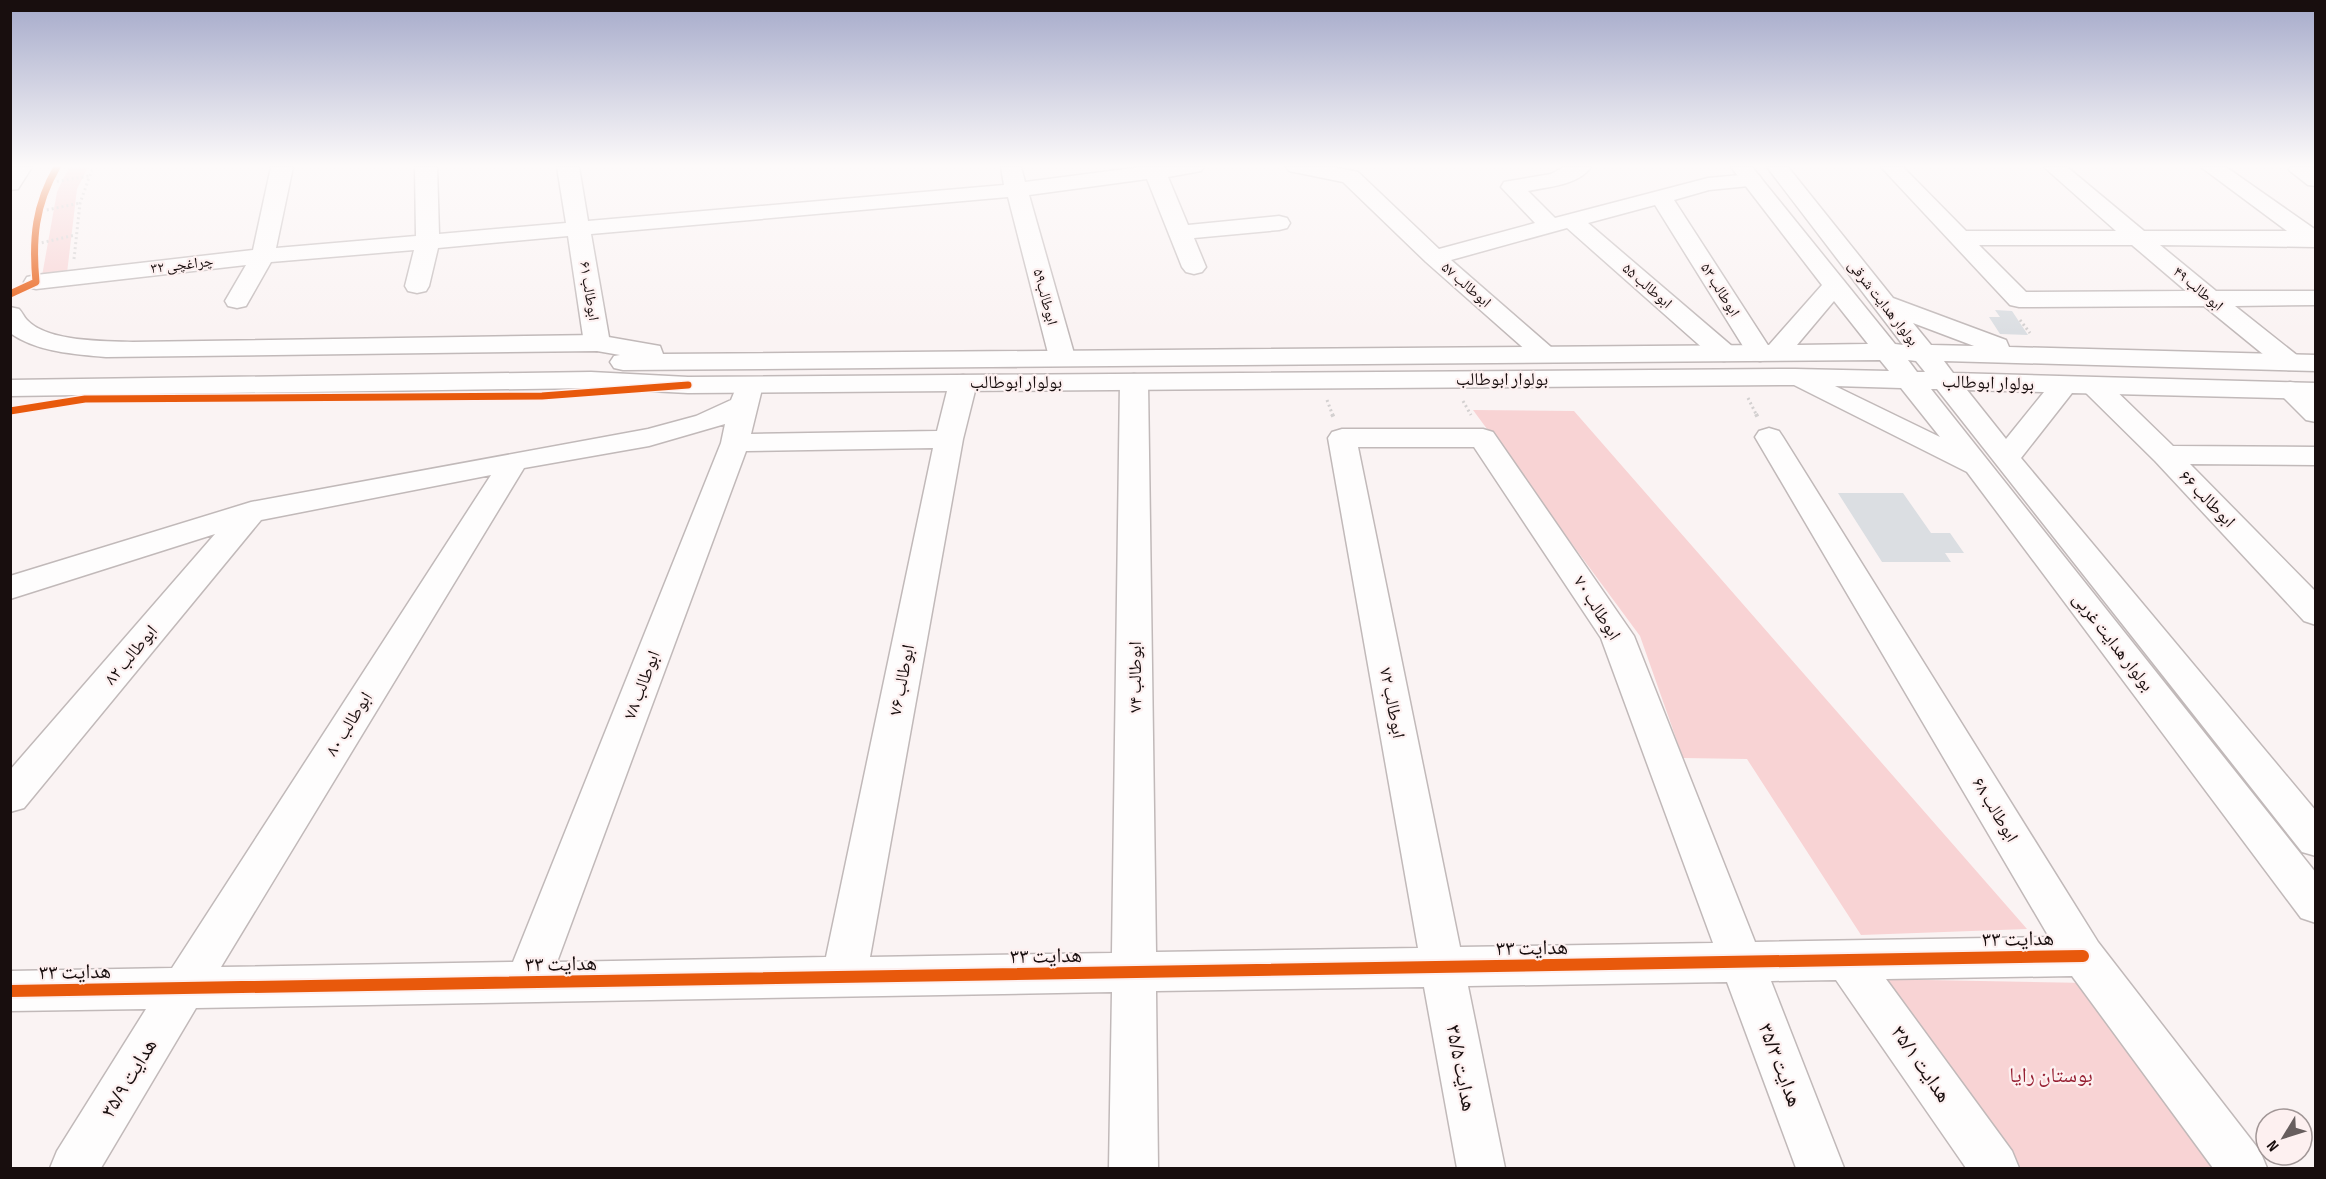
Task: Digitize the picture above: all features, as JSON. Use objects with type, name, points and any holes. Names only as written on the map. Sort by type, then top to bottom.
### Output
[{"type":"street","points":[[237,301],[263,256],[270,222]]},
{"type":"street","points":[[417,286],[428,242],[427,222]]},
{"type":"street","name":"ابوطالب ۶۱","points":[[579,222],[597,343]]},
{"type":"street","name":"چراغچی ۳۲","points":[[36,282],[263,256],[632,222]]},
{"type":"street","name":"ابوطالب۵۹","points":[[1026,222],[1062,357]]},
{"type":"street","points":[[1176,222],[1194,267]]},
{"type":"street","name":"ابوطالب ۵۷","points":[[1400,222],[1434,257],[1546,354]]},
{"type":"street","points":[[1434,257],[1559,222]]},
{"type":"street","name":"ابوطالب ۵۵","points":[[1559,222],[1724,353]]},
{"type":"street","name":"ابوطالب ۵۳","points":[[1678,222],[1768,353]]},
{"type":"street","name":"بولوار هدایت شرقی","points":[[1783,222],[1886,352],[1915,367]]},
{"type":"street","name":"بولوار هدایت شرقی","points":[[1819,222],[1881,302],[1915,367]]},
{"type":"street","points":[[1944,222],[2019,300],[2316,298]]},
{"type":"street","name":"ابوطالب ۴۹","points":[[2118,222],[2289,362]]},
{"type":"street","points":[[2290,222],[2314,239]]},
{"type":"street","points":[[1180,233],[1279,223]]},
{"type":"street","points":[[1959,238],[2314,239]]},
{"type":"street","points":[[1768,353],[1833,287]]},
{"type":"street","points":[[1881,302],[2034,355]]},
{"type":"street","points":[[13,322],[44,339],[82,348],[133,350],[597,343],[693,372]]},
{"type":"street","name":"بولوار ابوطالب","points":[[693,372],[1062,357],[1886,352]]},
{"type":"street","points":[[1373,380],[1385,375],[1436,374],[1446,371],[1449,365],[1441,359],[1424,355]]},
{"type":"street","name":"بولوار ابوطالب","points":[[693,372],[745,395],[963,383],[1795,377],[2034,355],[2316,363]]},
{"type":"street","points":[[10,367],[693,372]]},
{"type":"street","name":"بولوار ابوطالب","points":[[1915,367],[1945,382],[2303,391]]},
{"type":"street","name":"بولوار هدایت غربی","points":[[1915,367],[1992,463],[2316,840]]},
{"type":"street","points":[[10,388],[591,380],[693,372]]},
{"type":"street","points":[[10,411],[85,399],[542,396],[693,372]]},
{"type":"street","points":[[1795,377],[1992,463],[2063,386]]},
{"type":"street","name":"ابوطالب ۷۴","points":[[1134,382],[1134,1168]]},
{"type":"street","name":"بولوار هدایت غربی","points":[[1945,382],[1992,463],[2316,905]]},
{"type":"street","name":"ابوطالب ۷۶","points":[[844,977],[949,440],[963,383]]},
{"type":"street","name":"ابوطالب ۶۶","points":[[2096,387],[2165,455],[2316,613]]},
{"type":"street","points":[[2303,391],[2316,414]]},
{"type":"street","points":[[10,588],[251,512],[514,460],[648,437],[706,422],[745,395]]},
{"type":"street","name":"ابوطالب ۷۸","points":[[527,983],[735,443],[745,395]]},
{"type":"street","name":"ابوطالب ۶۸","points":[[1769,437],[2083,956],[2243,1168]]},
{"type":"street","points":[[1342,438],[1483,438]]},
{"type":"street","name":"ابوطالب ۷۲","points":[[1342,438],[1442,967]]},
{"type":"street","name":"ابوطالب ۷۰","points":[[1483,438],[1617,636],[1740,962]]},
{"type":"street","points":[[735,443],[949,440]]},
{"type":"street","points":[[2165,455],[2316,456]]},
{"type":"street","name":"ابوطالب ۸۰","points":[[184,988],[514,460]]},
{"type":"street","name":"ابوطالب ۸۲","points":[[10,797],[251,512]]},
{"type":"street","name":"هدایت ۳۳","points":[[10,992],[2083,956]]},
{"type":"street","name":"هدایت ۳۵/۱","points":[[1847,960],[1995,1168]]},
{"type":"street","name":"هدایت ۳۵/۳","points":[[1740,962],[1820,1168]]},
{"type":"street","name":"هدایت ۳۵/۵","points":[[1442,967],[1481,1168]]},
{"type":"street","name":"هدایت ۳۵/۹","points":[[74,1168],[184,988]]},
{"type":"path","points":[[73,277],[77,222]]},
{"type":"path","points":[[34,234],[32,244],[36,282]]},
{"type":"path","points":[[32,244],[75,235]]},
{"type":"path","points":[[2019,300],[2011,308],[2034,355]]},
{"type":"path","points":[[1737,378],[1769,437]]},
{"type":"path","points":[[1318,380],[1342,438]]},
{"type":"path","points":[[1450,380],[1483,438]]},
{"type":"green space","points":[[52,222],[73,222],[67,273],[42,276]]},
{"type":"green space","points":[[1473,410],[1574,411],[2027,929],[1861,935],[1747,759],[1683,758],[1640,636]]},
{"type":"green space","name":"بوستان رایا","points":[[1875,979],[2088,983],[2229,1168],[2012,1168]]},
{"type":"building","points":[[1995,310],[2012,311],[2028,335],[2000,334],[1989,317],[2000,317]]},
{"type":"building","points":[[1838,493],[1903,493],[1931,533],[1950,533],[1964,553],[1945,553],[1951,562],[1882,562]]},
{"type":"cycle path","points":[[10,294],[36,282],[35,222]]},
{"type":"cycle path","points":[[10,411],[85,399],[542,396],[688,385]]},
{"type":"cycle path","points":[[10,991],[2083,956]]}]
